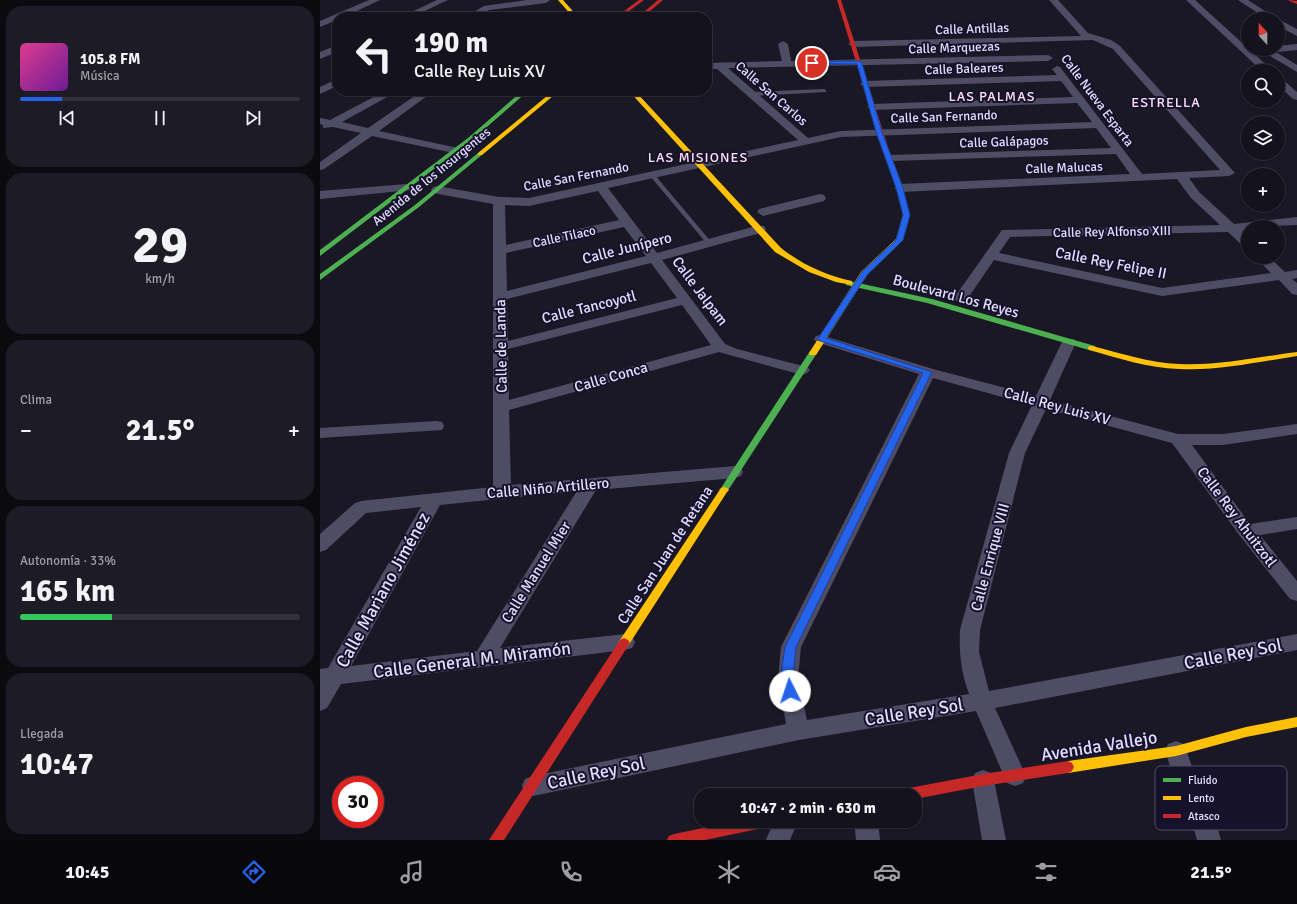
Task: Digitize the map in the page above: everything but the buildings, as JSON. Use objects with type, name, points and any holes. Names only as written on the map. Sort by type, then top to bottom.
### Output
[{"type":"main road","points":[[560,0],[571,12]]},
{"type":"main road","points":[[625,12],[642,0]]},
{"type":"main road","points":[[646,12],[660,0]]},
{"type":"main road","name":"Calle San Juan de Retana","points":[[496,840],[533,786],[624,642],[857,285],[868,275],[899,240],[906,215],[900,188],[879,132],[860,63],[839,0]]},
{"type":"main road","points":[[1291,0],[1297,3]]},
{"type":"main road","name":"Avenida de los Insurgentes","points":[[320,254],[394,206],[407,188],[470,139],[519,96]]},
{"type":"main road","name":"Avenida de los Insurgentes","points":[[320,277],[417,206],[550,96]]},
{"type":"main road","points":[[639,98],[651,96]]},
{"type":"main road","name":"Boulevard Los Reyes","points":[[639,98],[778,250],[797,265],[835,280],[929,301],[1069,342],[1160,365],[1182,367],[1209,366],[1297,354]]},
{"type":"main road","points":[[712,158],[725,172]]},
{"type":"main road","points":[[394,206],[417,206]]},
{"type":"main road","points":[[761,209],[772,222]]},
{"type":"main road","points":[[853,272],[868,275]]},
{"type":"main road","name":"Avenida Vallejo","points":[[922,792],[983,780],[1176,751],[1297,722]]},
{"type":"main road","points":[[674,840],[733,828]]},
{"type":"street","points":[[348,12],[376,0]]},
{"type":"street","points":[[416,12],[444,0]]},
{"type":"street","points":[[1053,0],[1085,36],[1092,38]]},
{"type":"street","points":[[1190,0],[1241,47]]},
{"type":"street","points":[[1242,0],[1262,12]]},
{"type":"street","points":[[479,12],[487,8],[548,2]]},
{"type":"street","points":[[320,24],[332,19]]},
{"type":"street","points":[[1285,26],[1297,33]]},
{"type":"street","points":[[320,27],[331,29]]},
{"type":"street","name":"Calle Antillas","points":[[853,44],[1092,38]]},
{"type":"street","name":"Calle Malucas","points":[[900,188],[1181,176],[1228,172],[1116,47],[1108,42],[1092,38]]},
{"type":"street","name":"Calle Nueva Esparta","points":[[1034,39],[1139,178]]},
{"type":"street","points":[[783,44],[787,64]]},
{"type":"street","points":[[1285,48],[1297,47]]},
{"type":"street","points":[[320,56],[332,50]]},
{"type":"street","points":[[1251,56],[1260,64]]},
{"type":"street","points":[[1276,56],[1297,69]]},
{"type":"street","name":"Calle Marquezas","points":[[712,66],[1048,58]]},
{"type":"street","name":"Calle San Carlos","points":[[720,66],[805,141]]},
{"type":"street","name":"Calle Baleares","points":[[865,84],[1064,78]]},
{"type":"street","points":[[320,91],[332,85]]},
{"type":"street","points":[[1285,87],[1297,98]]},
{"type":"street","points":[[320,129],[383,96]]},
{"type":"street","points":[[320,167],[421,96]]},
{"type":"street","points":[[872,107],[1080,100]]},
{"type":"street","points":[[320,121],[454,150]]},
{"type":"street","name":"Calle San Fernando","points":[[437,190],[499,201],[529,202],[699,164],[712,158],[841,134],[1099,125]]},
{"type":"street","name":"Calle Galápagos","points":[[890,158],[1119,151]]},
{"type":"street","points":[[1181,176],[1194,195],[1241,236]]},
{"type":"street","name":"Calle Jalpam","points":[[601,186],[720,347],[732,352],[802,370]]},
{"type":"street","points":[[320,195],[407,188]]},
{"type":"street","points":[[761,209],[820,198]]},
{"type":"street","name":"Calle de Landa","points":[[499,201],[502,492]]},
{"type":"street","name":"Calle Rey Alfonso XIII","points":[[961,298],[1006,233],[1233,228],[1297,221]]},
{"type":"street","name":"Calle Tilaco","points":[[500,250],[628,222]]},
{"type":"street","name":"Calle Junípero","points":[[500,297],[710,244],[760,229]]},
{"type":"street","name":"Calle Rey Felipe II","points":[[990,255],[1162,292],[1297,274]]},
{"type":"street","points":[[1269,264],[1297,291]]},
{"type":"street","name":"Calle Tancoyotl","points":[[500,347],[686,300]]},
{"type":"street","name":"Calle Rey Luis XV","points":[[821,340],[928,372],[1042,401],[1178,439],[1196,441],[1220,439],[1297,429]]},
{"type":"street","name":"Calle Enrique VIII","points":[[1015,776],[983,701],[973,672],[969,652],[970,630],[1017,453],[1069,342]]},
{"type":"street","name":"Calle Conca","points":[[502,407],[720,347]]},
{"type":"street","points":[[799,731],[792,704],[788,678],[791,647],[928,372]]},
{"type":"street","points":[[320,433],[436,426]]},
{"type":"street","name":"Calle Rey Ahuitzotl","points":[[1178,439],[1246,531],[1297,594]]},
{"type":"street","name":"Calle Niño Artillero","points":[[320,546],[361,507],[502,492],[735,472]]},
{"type":"street","name":"Calle Manuel Mier","points":[[483,659],[590,485]]},
{"type":"street","name":"Calle Mariano Jiménez","points":[[320,702],[327,678],[434,499]]},
{"type":"street","points":[[1246,531],[1297,523]]},
{"type":"street","name":"Calle General M. Miramón","points":[[327,678],[624,642]]},
{"type":"street","name":"Calle Rey Sol","points":[[533,786],[799,731],[983,701],[1297,642]]},
{"type":"street","points":[[1176,751],[1181,766]]},
{"type":"street","points":[[983,780],[994,840]]},
{"type":"street","points":[[778,840],[783,828]]},
{"type":"street","points":[[867,828],[868,840]]},
{"type":"street","points":[[1206,830],[1209,840]]},
{"type":"lane","points":[[753,94],[824,91]]},
{"type":"lane","points":[[652,175],[710,244]]},
{"type":"traffic: fast","points":[[320,254],[470,139],[519,96]]},
{"type":"traffic: fast","points":[[320,278],[417,206],[480,154]]},
{"type":"traffic: fast","points":[[849,283],[929,301],[1092,348]]},
{"type":"traffic: fast","points":[[724,490],[813,353]]},
{"type":"traffic: slow","points":[[560,0],[571,12]]},
{"type":"traffic: slow","points":[[480,154],[550,96]]},
{"type":"traffic: slow","points":[[637,96],[778,250],[811,271],[829,278],[849,283]]},
{"type":"traffic: slow","points":[[813,353],[864,274],[899,240],[906,215],[900,188],[886,150]]},
{"type":"traffic: slow","points":[[1092,348],[1144,362],[1178,367],[1212,366],[1297,354]]},
{"type":"traffic: slow","points":[[624,643],[724,490]]},
{"type":"traffic: slow","points":[[1068,767],[1176,751],[1246,732],[1297,722]]},
{"type":"traffic: jam","points":[[625,12],[642,0]]},
{"type":"traffic: jam","points":[[646,12],[661,0]]},
{"type":"traffic: jam","points":[[839,0],[886,150]]},
{"type":"traffic: jam","points":[[1291,0],[1297,3]]},
{"type":"traffic: jam","points":[[496,840],[624,643]]},
{"type":"traffic: jam","points":[[922,792],[983,780],[1068,767]]},
{"type":"traffic: jam","points":[[674,840],[733,828]]},
{"type":"district","name":"LAS PALMAS","points":[[992,96]]},
{"type":"district","name":"ESTRELLA","points":[[1166,102]]},
{"type":"district","name":"LAS MISIONES","points":[[698,157]]},
{"type":"route","points":[[790,691],[788,678],[791,647],[928,372],[821,340],[864,274],[899,240],[904,227],[906,215],[900,188],[879,132],[860,63],[812,63]]}]
